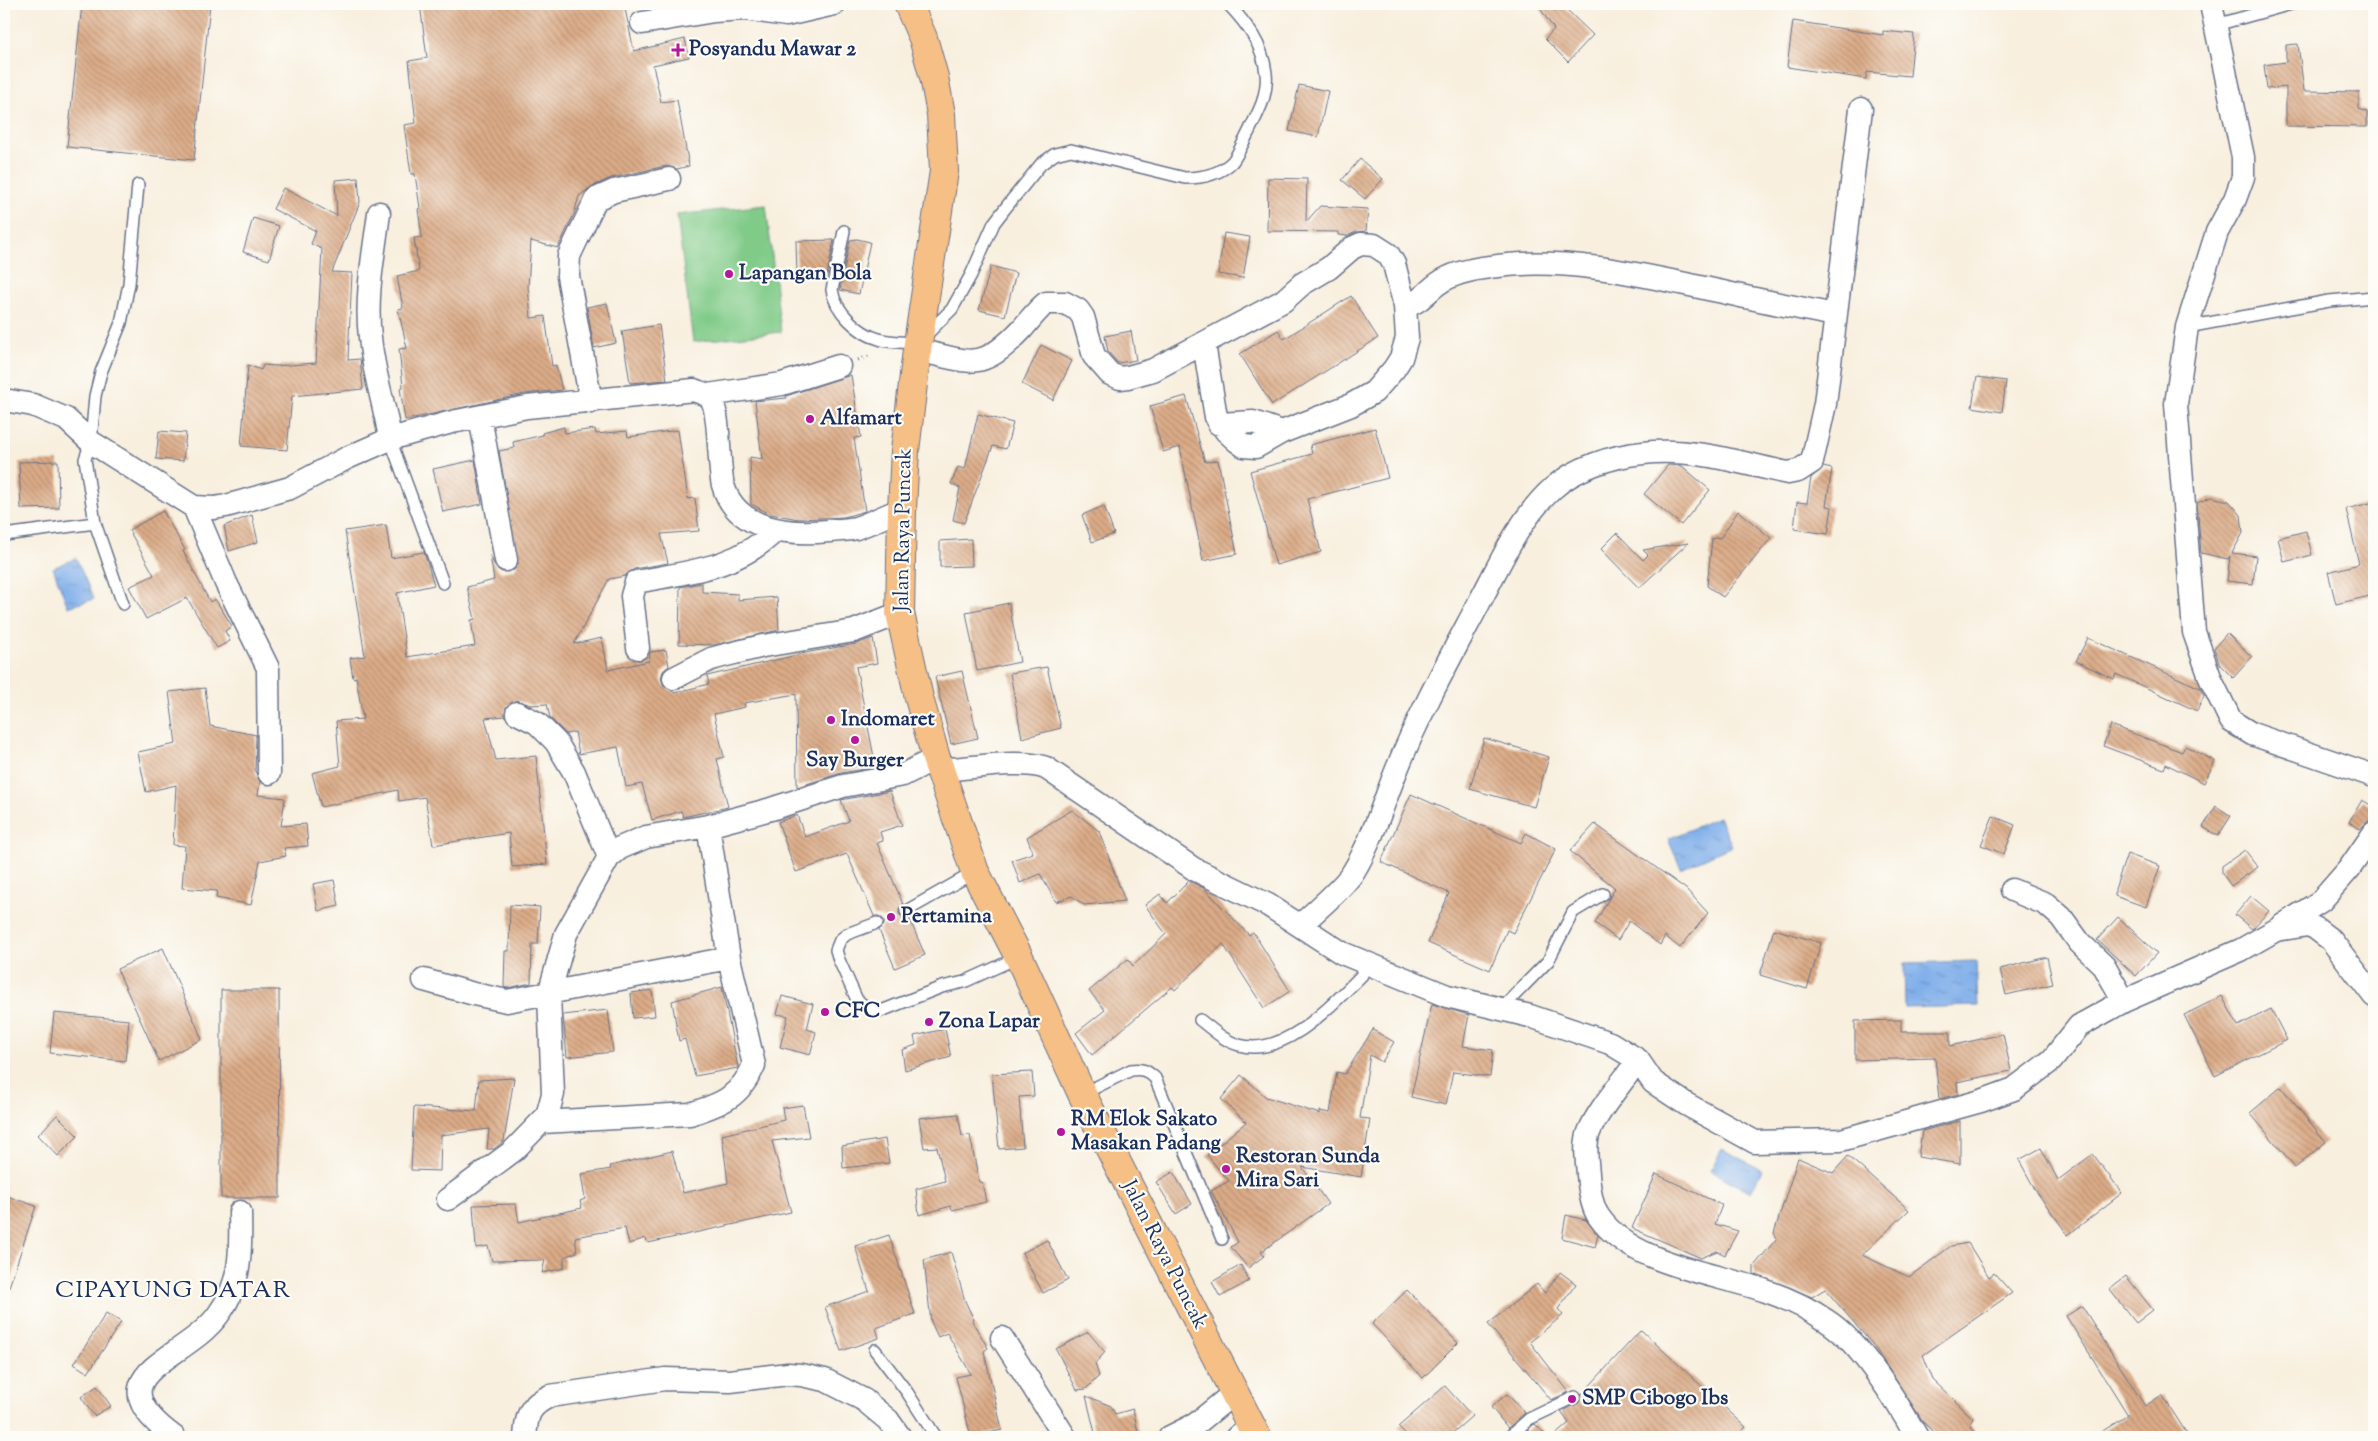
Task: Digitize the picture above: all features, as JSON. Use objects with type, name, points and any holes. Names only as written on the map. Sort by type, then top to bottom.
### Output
[{"type":"highway","name":"Jalan Raya Puncak","points":[[908,4],[923,38],[934,77],[941,114],[944,171],[917,346],[905,452],[902,509],[900,613],[919,698],[936,758],[975,872],[1018,957],[1082,1094],[1234,1393],[1248,1433]]},
{"type":"street","points":[[642,23],[714,11],[744,9],[786,15],[834,4]]},
{"type":"street","points":[[2213,14],[2243,157],[2242,177],[2235,199],[2217,232],[2186,327],[2176,404],[2194,632],[2211,680],[2232,721],[2252,734],[2374,776]]},
{"type":"street","points":[[1301,925],[1352,874],[1404,752],[1446,664],[1510,544],[1524,523],[1552,489],[1586,468],[1622,456],[1642,453],[1667,451],[1689,453],[1788,473],[1805,468],[1812,462],[1825,404],[1861,109]]},
{"type":"street","points":[[591,402],[568,276],[569,256],[596,199],[614,191],[669,179]]},
{"type":"street","points":[[380,213],[371,278],[369,326],[374,364],[390,439]]},
{"type":"street","points":[[917,346],[960,360],[984,360],[1002,349],[1036,310],[1046,303],[1065,303],[1078,310],[1083,317],[1094,356],[1110,374],[1120,378],[1153,370],[1283,301],[1302,284],[1328,268],[1352,248],[1361,244],[1374,245],[1388,254],[1398,274],[1405,306],[1406,346],[1394,369],[1374,392],[1351,405],[1282,432],[1256,447],[1251,447],[1238,441],[1219,424],[1214,408],[1204,344]]},
{"type":"street","points":[[1405,306],[1415,304],[1440,282],[1458,273],[1488,267],[1539,264],[1586,267],[1663,279],[1835,315]]},
{"type":"street","points":[[4,400],[33,405],[66,419],[91,442],[194,507],[226,506],[290,488],[390,439],[452,422],[480,418],[527,407],[591,402],[694,390],[708,395],[782,384],[839,366]]},
{"type":"street","points":[[708,395],[712,400],[717,420],[723,485],[728,498],[740,511],[761,526],[797,532],[854,528],[902,509]]},
{"type":"street","points":[[480,418],[506,560]]},
{"type":"street","points":[[194,507],[226,583],[268,668],[269,773]]},
{"type":"street","points":[[638,648],[632,596],[636,582],[730,562],[761,545],[776,530]]},
{"type":"street","points":[[674,678],[711,659],[726,654],[854,630],[900,613]]},
{"type":"street","points":[[518,713],[537,723],[556,742],[574,772],[610,856]]},
{"type":"street","points":[[448,1198],[513,1152],[547,1116],[553,1094],[549,994],[566,934],[610,856],[620,848],[646,837],[708,826],[771,809],[843,786],[903,775],[936,758],[948,769],[1018,764],[1037,765],[1046,768],[1194,869],[1268,905],[1342,953],[1447,996],[1530,1016],[1610,1043],[1638,1060],[1653,1082],[1686,1104],[1755,1142],[1841,1140],[1981,1101],[2014,1089],[2052,1060],[2080,1026],[2124,1001],[2241,950],[2321,901],[2349,869],[2374,833]]},
{"type":"street","points":[[542,1122],[690,1114],[713,1107],[728,1099],[740,1089],[754,1065],[729,958],[708,826]]},
{"type":"street","points":[[2012,890],[2046,904],[2061,916],[2080,943],[2104,966],[2124,1001]]},
{"type":"street","points":[[2276,930],[2308,925],[2315,928],[2331,940],[2374,996]]},
{"type":"street","points":[[424,980],[507,1001],[729,958]]},
{"type":"street","points":[[1638,1060],[1596,1119],[1589,1132],[1586,1144],[1589,1183],[1598,1217],[1625,1242],[1671,1265],[1766,1291],[1827,1320],[1845,1334],[1863,1356],[1917,1437]]},
{"type":"street","points":[[174,1437],[150,1416],[140,1402],[141,1381],[149,1371],[205,1330],[227,1301],[236,1283],[239,1267],[240,1212]]},
{"type":"street","points":[[1002,1338],[1065,1437]]},
{"type":"street","points":[[525,1437],[529,1413],[538,1401],[550,1396],[665,1379],[730,1381],[788,1374],[825,1380],[849,1391],[864,1400],[888,1420],[900,1437]]},
{"type":"street","points":[[1170,1437],[1196,1424],[1234,1393]]},
{"type":"lane","points":[[844,231],[832,290],[833,299],[856,326],[878,339],[917,346],[952,309],[994,223],[1041,164],[1055,154],[1071,150],[1185,178],[1200,178],[1216,172],[1232,162],[1263,102],[1267,75],[1259,44],[1246,24],[1228,4]]},
{"type":"lane","points":[[2213,14],[2291,4]]},
{"type":"lane","points":[[123,604],[95,523],[86,459],[91,442],[96,396],[101,372],[121,322],[129,284],[138,185]]},
{"type":"lane","points":[[2186,327],[2329,301],[2374,297]]},
{"type":"lane","points":[[390,439],[443,583]]},
{"type":"lane","points":[[4,535],[95,523]]},
{"type":"lane","points":[[906,911],[975,872]]},
{"type":"lane","points":[[1500,1010],[1548,961],[1572,912],[1603,894]]},
{"type":"lane","points":[[877,923],[847,934],[840,940],[836,950],[857,1000],[870,1010],[881,1011],[942,987],[964,982],[1018,957]]},
{"type":"lane","points":[[1200,1020],[1222,1037],[1238,1045],[1254,1047],[1272,1044],[1287,1038],[1305,1027],[1332,1004],[1362,975],[1362,962]]},
{"type":"lane","points":[[1082,1094],[1131,1070],[1140,1068],[1146,1070],[1155,1078],[1222,1239]]},
{"type":"lane","points":[[875,1350],[907,1392],[936,1437]]},
{"type":"lane","points":[[1509,1437],[1529,1419],[1575,1397]]},
{"type":"green space","name":"Lapangan Bola","points":[[766,205],[781,332],[693,342],[677,215]]},
{"type":"green space","points":[[4,255],[6,255],[7,380],[4,380]]},
{"type":"water","points":[[76,558],[94,599],[68,607],[53,568]]},
{"type":"water","points":[[1719,817],[1732,846],[1681,869],[1668,839]]},
{"type":"water","points":[[1976,961],[1978,1006],[1905,1008],[1904,963]]},
{"type":"water","points":[[1722,1149],[1762,1170],[1751,1192],[1710,1171]]},
{"type":"building","points":[[82,4],[210,4],[194,160],[67,147]]},
{"type":"building","points":[[420,4],[624,4],[634,51],[685,39],[689,57],[653,65],[661,102],[677,100],[689,166],[677,169],[666,166],[611,178],[591,187],[579,196],[574,214],[558,248],[531,241],[528,287],[531,318],[545,316],[552,366],[556,365],[562,390],[524,394],[405,420],[400,388],[403,387],[399,349],[407,348],[398,309],[403,308],[397,276],[419,271],[414,238],[422,237],[415,174],[411,174],[404,125],[416,123],[409,61],[427,58]]},
{"type":"building","points":[[1537,4],[1561,4],[1593,35],[1568,62],[1545,39],[1554,29]]},
{"type":"building","points":[[1793,21],[1883,35],[1883,31],[1914,34],[1910,76],[1867,72],[1866,79],[1787,67]]},
{"type":"building","points":[[2298,44],[2304,91],[2359,92],[2359,109],[2367,112],[2367,127],[2286,126],[2286,87],[2267,89],[2264,65],[2286,62],[2286,45]]},
{"type":"building","points":[[1299,85],[1328,91],[1318,137],[1289,131]]},
{"type":"building","points":[[1360,159],[1383,179],[1365,199],[1342,180]]},
{"type":"building","points":[[358,178],[360,202],[332,272],[352,273],[348,360],[360,359],[363,389],[292,396],[287,450],[241,446],[248,365],[261,370],[263,365],[316,363],[322,249],[311,244],[316,231],[273,209],[283,188],[337,216],[335,180]]},
{"type":"building","points":[[1268,178],[1307,179],[1306,222],[1320,206],[1368,209],[1366,231],[1356,232],[1347,236],[1338,235],[1338,232],[1267,231]]},
{"type":"building","points":[[253,218],[279,226],[269,260],[243,252]]},
{"type":"building","points":[[1224,233],[1250,237],[1243,278],[1218,274]]},
{"type":"building","points":[[857,239],[870,242],[859,294],[840,290],[850,240]]},
{"type":"building","points":[[834,240],[827,275],[797,276],[796,241]]},
{"type":"building","points":[[991,266],[1016,273],[1005,316],[979,310]]},
{"type":"building","points":[[1351,296],[1378,338],[1272,405],[1240,354],[1278,330],[1284,339]]},
{"type":"building","points":[[607,303],[616,343],[594,348],[587,307]]},
{"type":"building","points":[[659,325],[667,380],[630,383],[622,331]]},
{"type":"building","points":[[1131,331],[1136,360],[1118,363],[1108,352],[1105,336]]},
{"type":"building","points":[[1041,345],[1072,361],[1053,400],[1022,384]]},
{"type":"building","points":[[851,375],[861,437],[854,438],[865,511],[844,517],[799,519],[770,514],[751,504],[750,457],[762,459],[755,401],[787,398],[786,396]]},
{"type":"building","points":[[1977,377],[2006,381],[2002,412],[1972,407]]},
{"type":"building","points":[[1186,396],[1205,462],[1218,460],[1237,554],[1203,561],[1180,447],[1163,452],[1150,406]]},
{"type":"building","points":[[978,414],[1013,423],[1006,449],[993,446],[964,523],[953,520],[960,488],[951,484],[958,467],[965,469]]},
{"type":"building","points":[[564,427],[565,433],[595,429],[596,434],[627,431],[628,437],[678,430],[688,499],[695,498],[699,531],[661,534],[668,563],[634,569],[625,576],[609,579],[574,644],[602,638],[608,670],[649,661],[650,652],[666,650],[669,666],[663,671],[661,678],[663,684],[674,693],[709,684],[707,676],[810,652],[856,644],[873,638],[877,663],[856,667],[876,767],[841,773],[797,787],[796,694],[744,703],[745,707],[714,714],[724,757],[717,759],[728,807],[683,817],[681,811],[652,820],[642,784],[626,787],[618,747],[579,754],[575,732],[566,734],[550,718],[547,704],[531,705],[516,700],[506,707],[505,716],[485,718],[496,760],[536,756],[547,864],[512,867],[509,833],[433,845],[425,797],[399,801],[398,790],[321,807],[312,773],[340,766],[336,721],[363,719],[356,677],[353,678],[350,658],[365,656],[345,531],[386,525],[391,558],[424,552],[434,585],[397,593],[407,657],[475,646],[471,620],[475,619],[467,587],[494,580],[490,555],[496,568],[502,572],[514,570],[518,564],[499,451],[514,448],[513,442],[543,435],[542,433]]},
{"type":"building","points":[[1375,428],[1388,478],[1307,499],[1321,552],[1276,565],[1250,471],[1312,454],[1310,445]]},
{"type":"building","points":[[159,431],[186,433],[183,461],[156,459]]},
{"type":"building","points":[[475,460],[482,504],[443,512],[433,469]]},
{"type":"building","points":[[58,461],[59,508],[21,509],[19,462]]},
{"type":"building","points":[[1668,465],[1682,466],[1710,490],[1681,525],[1644,494]]},
{"type":"building","points":[[1823,467],[1832,469],[1826,506],[1832,507],[1828,534],[1794,529],[1797,502],[1807,503],[1811,478]]},
{"type":"building","points":[[2211,497],[2229,501],[2241,515],[2243,533],[2232,553],[2256,556],[2253,584],[2227,581],[2230,556],[2228,559],[2201,553],[2197,503]]},
{"type":"building","points":[[2374,502],[2374,595],[2336,604],[2328,572],[2359,564],[2346,509]]},
{"type":"building","points":[[1104,506],[1114,534],[1092,542],[1082,515]]},
{"type":"building","points":[[163,511],[185,550],[183,551],[210,602],[215,599],[232,626],[225,631],[230,641],[217,648],[187,598],[146,619],[129,587],[154,575],[129,530]]},
{"type":"building","points":[[1738,511],[1771,538],[1723,597],[1707,586],[1712,539],[1721,537]]},
{"type":"building","points":[[252,515],[258,542],[229,551],[224,526]]},
{"type":"building","points":[[2306,531],[2312,555],[2284,562],[2278,538]]},
{"type":"building","points":[[1617,533],[1643,560],[1648,555],[1643,550],[1688,543],[1639,588],[1601,549]]},
{"type":"building","points":[[971,539],[972,566],[940,567],[940,541]]},
{"type":"building","points":[[702,583],[702,592],[738,594],[738,600],[777,597],[779,630],[714,645],[679,644],[680,587]]},
{"type":"building","points":[[1009,603],[1020,662],[977,671],[966,612]]},
{"type":"building","points":[[2227,633],[2252,657],[2233,678],[2220,665],[2214,648]]},
{"type":"building","points":[[2088,638],[2200,688],[2204,696],[2197,711],[2116,674],[2114,679],[2076,661]]},
{"type":"building","points":[[1047,667],[1061,728],[1022,738],[1010,673]]},
{"type":"building","points":[[962,671],[978,738],[951,744],[935,677]]},
{"type":"building","points":[[205,688],[210,726],[256,735],[255,771],[260,782],[258,795],[285,798],[281,826],[306,824],[308,846],[284,848],[286,856],[260,861],[251,905],[216,898],[217,891],[182,888],[185,846],[173,845],[176,785],[146,792],[138,752],[176,744],[169,692]]},
{"type":"building","points":[[2111,725],[2182,752],[2185,746],[2215,761],[2204,783],[2166,764],[2164,769],[2103,746]]},
{"type":"building","points":[[1484,738],[1549,757],[1534,807],[1470,789]]},
{"type":"building","points":[[890,791],[902,825],[880,832],[883,841],[877,843],[903,904],[899,908],[899,914],[903,918],[909,918],[925,955],[895,968],[879,930],[884,925],[884,920],[879,916],[874,916],[847,854],[796,872],[778,822],[797,815],[805,837],[849,821],[841,800]]},
{"type":"building","points":[[1411,794],[1521,843],[1526,833],[1556,849],[1513,933],[1507,930],[1490,970],[1428,943],[1449,893],[1381,862]]},
{"type":"building","points":[[2362,800],[2374,807],[2374,820],[2368,821],[2360,829],[2349,822]]},
{"type":"building","points":[[2216,806],[2231,816],[2218,836],[2203,827]]},
{"type":"building","points":[[1072,810],[1099,831],[1125,901],[1084,905],[1072,896],[1056,902],[1040,874],[1020,883],[1012,860],[1033,853],[1027,837]]},
{"type":"building","points":[[1993,816],[2015,825],[2004,854],[1981,845]]},
{"type":"building","points":[[1595,824],[1686,889],[1708,913],[1680,948],[1665,936],[1660,945],[1629,921],[1618,940],[1595,923],[1615,888],[1570,851]]},
{"type":"building","points":[[2245,850],[2258,867],[2231,886],[2222,873],[2222,866]]},
{"type":"building","points":[[2127,854],[2160,866],[2146,907],[2115,896],[2115,889]]},
{"type":"building","points":[[334,880],[339,906],[318,911],[313,884]]},
{"type":"building","points":[[1189,881],[1204,888],[1249,935],[1253,932],[1290,991],[1264,1008],[1223,944],[1175,990],[1172,987],[1092,1055],[1076,1033],[1105,1010],[1089,991],[1128,959],[1133,966],[1166,934],[1145,905],[1160,894],[1167,903]]},
{"type":"building","points":[[2251,896],[2269,911],[2252,929],[2235,915]]},
{"type":"building","points":[[510,905],[540,907],[538,944],[532,944],[531,983],[507,988],[504,987],[505,951],[509,951]]},
{"type":"building","points":[[2118,917],[2157,953],[2136,976],[2097,940]]},
{"type":"building","points":[[1774,929],[1821,943],[1807,989],[1760,975]]},
{"type":"building","points":[[163,948],[202,1039],[159,1061],[117,969]]},
{"type":"building","points":[[2047,957],[2053,984],[2006,995],[2000,969]]},
{"type":"building","points":[[722,987],[738,1068],[695,1076],[685,1039],[679,1041],[672,1001]]},
{"type":"building","points":[[221,990],[279,990],[280,1198],[221,1198]]},
{"type":"building","points":[[652,990],[655,1016],[633,1018],[631,993]]},
{"type":"building","points":[[782,996],[813,1004],[807,1029],[816,1032],[810,1055],[780,1047],[788,1016],[777,1014]]},
{"type":"building","points":[[2222,996],[2238,1026],[2271,1009],[2287,1040],[2215,1076],[2184,1015]]},
{"type":"building","points":[[1432,1004],[1469,1015],[1463,1046],[1493,1050],[1490,1077],[1453,1072],[1446,1105],[1411,1097]]},
{"type":"building","points":[[608,1010],[613,1052],[567,1057],[563,1015]]},
{"type":"building","points":[[54,1013],[129,1020],[125,1061],[50,1053]]},
{"type":"building","points":[[1901,1020],[1901,1032],[1950,1032],[1950,1046],[2003,1034],[2011,1071],[1957,1082],[1958,1094],[1939,1099],[1935,1058],[1855,1060],[1855,1021]]},
{"type":"building","points":[[1374,1028],[1373,1030],[1394,1042],[1382,1062],[1370,1055],[1360,1118],[1370,1119],[1361,1177],[1302,1167],[1328,1204],[1261,1252],[1264,1256],[1248,1268],[1231,1247],[1238,1242],[1211,1191],[1229,1181],[1207,1155],[1246,1122],[1221,1099],[1241,1075],[1266,1097],[1320,1114],[1320,1111],[1330,1113],[1337,1072],[1345,1074]]},
{"type":"building","points":[[945,1029],[951,1057],[905,1070],[902,1050],[916,1045],[914,1036]]},
{"type":"building","points":[[1032,1072],[1034,1096],[1019,1097],[1023,1147],[999,1149],[992,1074]]},
{"type":"building","points":[[514,1078],[504,1141],[494,1149],[487,1149],[489,1129],[441,1135],[440,1171],[411,1170],[414,1107],[476,1111],[479,1080]]},
{"type":"building","points":[[2281,1087],[2326,1142],[2295,1167],[2250,1113]]},
{"type":"building","points":[[803,1105],[809,1137],[772,1141],[791,1212],[648,1243],[645,1238],[629,1244],[625,1228],[575,1237],[577,1252],[564,1257],[564,1268],[542,1273],[545,1260],[492,1261],[488,1246],[476,1248],[473,1205],[516,1204],[519,1222],[582,1208],[580,1201],[585,1199],[581,1174],[611,1169],[610,1166],[672,1151],[683,1193],[728,1183],[722,1135],[784,1120],[782,1108]]},
{"type":"building","points":[[958,1114],[962,1136],[970,1135],[979,1182],[982,1182],[986,1202],[952,1210],[951,1206],[919,1215],[916,1189],[945,1181],[937,1147],[924,1148],[919,1118]]},
{"type":"building","points":[[57,1115],[78,1136],[58,1156],[38,1135]]},
{"type":"building","points":[[1960,1121],[1960,1164],[1918,1157],[1922,1131]]},
{"type":"building","points":[[885,1139],[889,1163],[843,1168],[842,1146]]},
{"type":"building","points":[[2041,1148],[2058,1180],[2093,1154],[2122,1193],[2068,1235],[2036,1191],[2019,1160]]},
{"type":"building","points":[[1848,1156],[1909,1210],[1862,1255],[1909,1277],[1951,1246],[1968,1243],[1989,1277],[1994,1273],[2012,1293],[1923,1355],[1933,1380],[1974,1419],[1970,1424],[1978,1437],[1938,1437],[1924,1423],[1873,1345],[1825,1289],[1812,1297],[1754,1274],[1754,1266],[1777,1238],[1774,1233],[1798,1158],[1833,1173]]},
{"type":"building","points":[[1173,1172],[1192,1204],[1176,1214],[1156,1182]]},
{"type":"building","points":[[1656,1174],[1722,1205],[1715,1224],[1738,1231],[1725,1255],[1717,1251],[1701,1258],[1632,1228]]},
{"type":"building","points":[[4,1195],[36,1206],[7,1293],[4,1292]]},
{"type":"building","points":[[1566,1215],[1586,1220],[1598,1235],[1595,1247],[1562,1238]]},
{"type":"building","points":[[889,1235],[915,1314],[876,1328],[879,1338],[841,1351],[825,1307],[869,1291],[855,1246]]},
{"type":"building","points":[[1047,1240],[1068,1280],[1043,1293],[1022,1253]]},
{"type":"building","points":[[951,1252],[965,1301],[974,1320],[972,1321],[988,1348],[984,1351],[1002,1430],[971,1437],[956,1377],[971,1374],[947,1333],[938,1337],[931,1322],[924,1260]]},
{"type":"building","points":[[1241,1265],[1249,1281],[1220,1297],[1212,1282]]},
{"type":"building","points":[[1560,1272],[1576,1284],[1558,1309],[1563,1315],[1530,1342],[1569,1392],[1551,1400],[1488,1324],[1537,1284],[1545,1293]]},
{"type":"building","points":[[2126,1276],[2153,1310],[2136,1323],[2109,1289]]},
{"type":"building","points":[[1407,1290],[1458,1343],[1423,1378],[1372,1324]]},
{"type":"building","points":[[2082,1306],[2145,1406],[2162,1395],[2189,1437],[2093,1437],[2128,1415],[2066,1316]]},
{"type":"building","points":[[106,1313],[121,1322],[88,1373],[74,1364]]},
{"type":"building","points":[[1641,1330],[1746,1427],[1736,1437],[1553,1437],[1569,1423],[1561,1412],[1581,1402],[1582,1394]]},
{"type":"building","points":[[1088,1332],[1105,1352],[1095,1364],[1099,1376],[1086,1389],[1077,1390],[1056,1349]]},
{"type":"building","points":[[97,1386],[111,1406],[94,1416],[81,1397]]},
{"type":"building","points":[[1445,1386],[1472,1416],[1448,1437],[1408,1437],[1398,1427]]},
{"type":"building","points":[[1507,1394],[1525,1413],[1508,1428],[1491,1407]]},
{"type":"building","points":[[1086,1396],[1111,1406],[1115,1414],[1133,1409],[1139,1437],[1096,1437]]},
{"type":"building","points":[[1535,1424],[1548,1437],[1520,1437],[1533,1425]]},
{"type":"place","name":"Posyandu Mawar 2","points":[[678,50]]},
{"type":"place","name":"Lapangan Bola","points":[[729,274]]},
{"type":"place","name":"Alfamart","points":[[810,419]]},
{"type":"place","name":"Indomaret","points":[[831,720]]},
{"type":"place","name":"Say Burger","points":[[855,740]]},
{"type":"place","name":"Pertamina","points":[[891,917]]},
{"type":"place","name":"CFC","points":[[825,1012]]},
{"type":"place","name":"Zona Lapar","points":[[929,1022]]},
{"type":"place","name":"RM Elok Sakato Masakan Padang","points":[[1061,1132]]},
{"type":"place","name":"Restoran Sunda Mira Sari","points":[[1226,1169]]},
{"type":"place","name":"SMP Cibogo Ibs","points":[[1572,1399]]},
{"type":"district","name":"CIPAYUNG DATAR","points":[[173,1291]]}]
